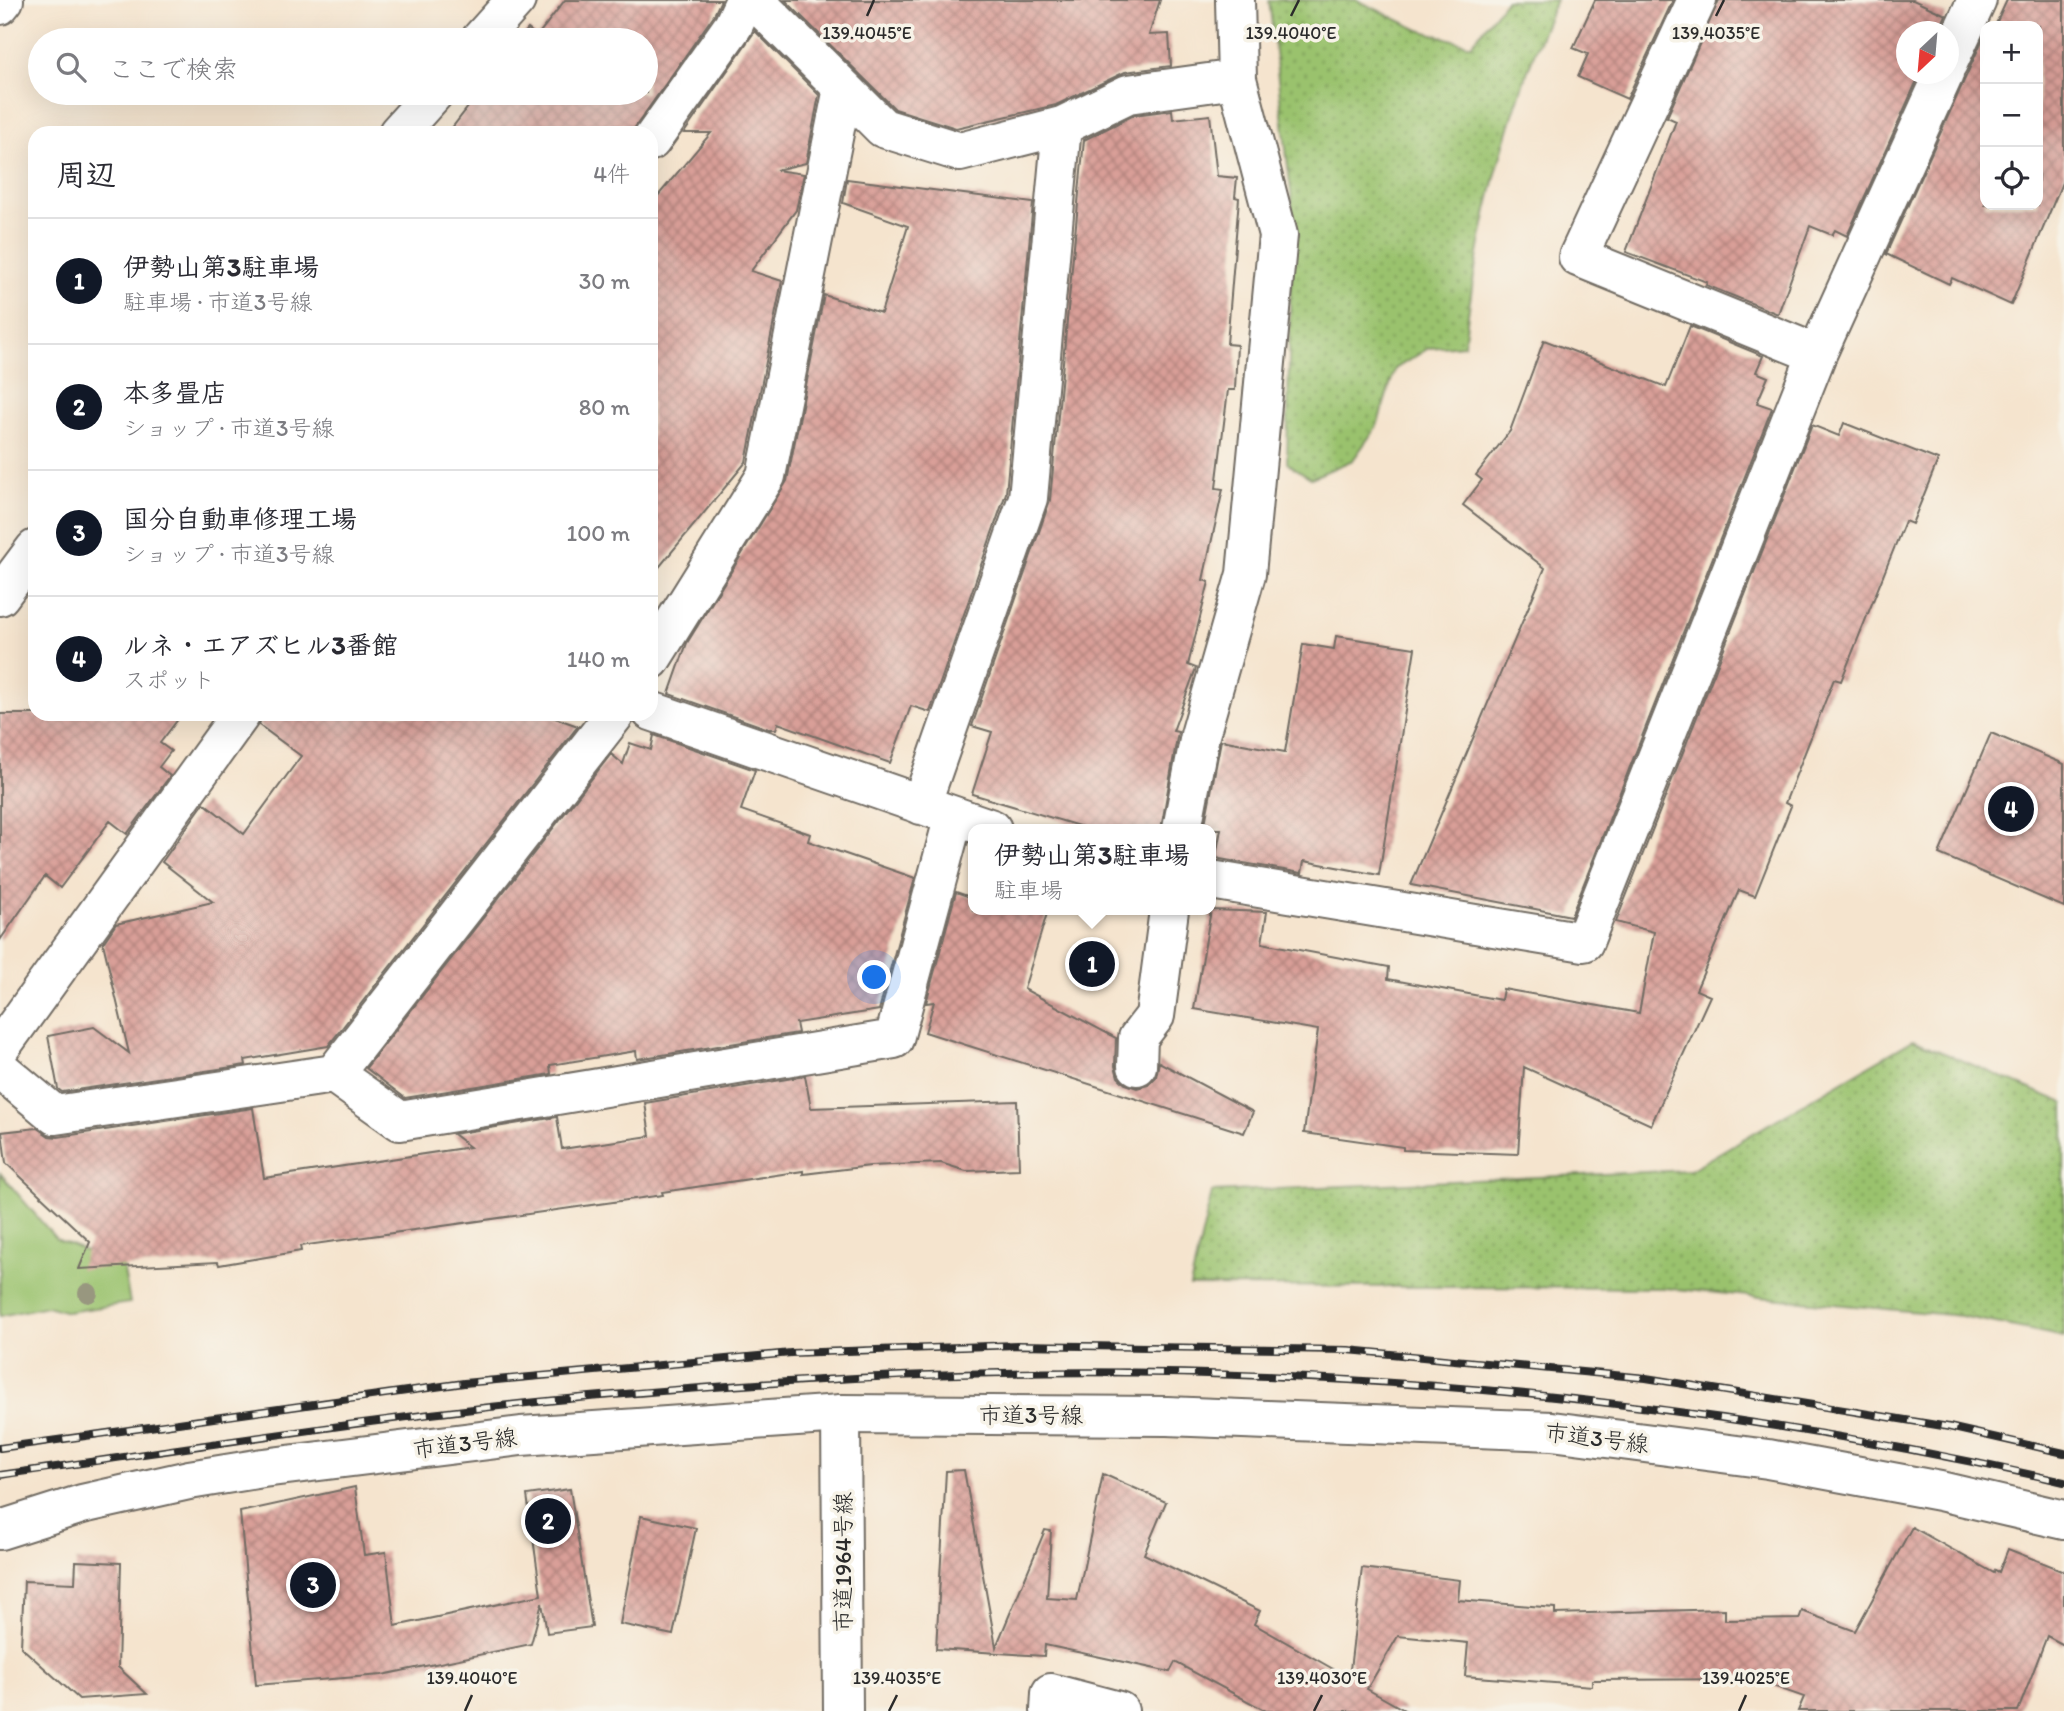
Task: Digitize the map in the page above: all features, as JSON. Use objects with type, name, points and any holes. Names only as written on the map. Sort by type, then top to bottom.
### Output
[{"type":"street","points":[[0,5],[4,0]]},
{"type":"street","points":[[658,131],[733,26],[745,0]]},
{"type":"street","points":[[754,0],[883,128],[960,152],[1062,126],[1128,94],[1237,79]]},
{"type":"street","points":[[1183,824],[1200,735],[1246,574],[1278,235],[1237,79],[1236,0]]},
{"type":"street","points":[[1697,0],[1578,257],[1817,354]]},
{"type":"street","points":[[1959,39],[1977,0]]},
{"type":"street","points":[[1216,881],[1584,942],[1817,354],[1939,84]]},
{"type":"street","points":[[658,649],[766,476],[843,88]]},
{"type":"street","points":[[404,126],[423,105]]},
{"type":"street","points":[[334,1074],[400,1121],[894,1038],[937,811],[1028,498],[1062,126]]},
{"type":"street","points":[[0,596],[28,558]]},
{"type":"street","points":[[658,713],[977,824]]},
{"type":"street","points":[[0,1048],[236,721]]},
{"type":"street","points":[[0,1069],[55,1115],[334,1074],[610,721]]},
{"type":"street","points":[[1137,1066],[1138,1038],[1155,1016],[1169,915]]},
{"type":"street","name":"市道3号線","points":[[0,1530],[82,1504],[189,1480],[263,1468],[521,1436],[841,1414],[1167,1416],[1552,1431],[1768,1459],[1940,1490],[2064,1520]]},
{"type":"street","name":"市道1964号線","points":[[841,1414],[843,1711]]},
{"type":"street","points":[[1050,1702],[1119,1711]]},
{"type":"green space","points":[[1269,0],[1357,0],[1419,30],[1471,45],[1506,0],[1556,0],[1523,83],[1497,169],[1478,257],[1464,345],[1429,348],[1395,369],[1377,426],[1353,460],[1311,478],[1287,463],[1292,202]]},
{"type":"green space","points":[[1913,1040],[2064,1103],[2064,1337],[1961,1316],[1665,1288],[1190,1286],[1212,1192],[1690,1170]]},
{"type":"green space","points":[[0,1173],[56,1239],[123,1266],[130,1303],[67,1312],[47,1306],[0,1316]]},
{"type":"building","points":[[565,0],[721,0],[714,15],[658,95],[658,28],[543,28]]},
{"type":"building","points":[[785,0],[1160,0],[1149,35],[1169,34],[1171,66],[1125,72],[1056,105],[956,128],[895,109]]},
{"type":"building","points":[[1595,0],[1673,0],[1627,99],[1578,77],[1588,54],[1573,48]]},
{"type":"building","points":[[1719,0],[1913,0],[1946,15],[1943,21],[1896,21],[1896,84],[1915,84],[1847,236],[1835,230],[1832,235],[1810,226],[1778,314],[1706,285],[1707,282],[1626,252],[1676,121],[1667,117]]},
{"type":"building","points":[[2007,0],[2064,0],[2064,178],[2011,305],[1952,278],[1949,284],[1886,254],[1980,45],[1980,210],[2043,210],[2043,21],[1997,21]]},
{"type":"building","points":[[755,31],[819,95],[806,163],[776,170],[804,174],[796,210],[751,271],[782,281],[746,462],[658,569],[658,196],[711,133],[684,133]]},
{"type":"building","points":[[470,105],[651,105],[636,126],[453,126]]},
{"type":"building","points":[[1172,110],[1173,119],[1210,115],[1217,176],[1237,178],[1235,197],[1239,198],[1227,344],[1237,345],[1235,390],[1228,390],[1216,488],[1223,489],[1203,580],[1209,582],[1188,665],[1196,668],[1173,731],[1178,732],[1162,824],[1072,824],[972,794],[992,732],[972,726],[1050,500],[1084,140],[1134,115]]},
{"type":"building","points":[[847,179],[1033,203],[1006,493],[930,712],[911,706],[890,763],[778,723],[776,729],[769,729],[669,694],[687,643],[787,481],[824,295],[881,313],[908,226],[843,203]]},
{"type":"building","points":[[1690,326],[1763,356],[1756,372],[1768,377],[1757,403],[1772,408],[1571,916],[1411,885],[1545,568],[1463,505],[1482,480],[1476,475],[1510,431],[1544,340],[1666,387]]},
{"type":"building","points":[[1844,423],[1938,460],[1912,524],[1905,521],[1841,681],[1834,679],[1785,803],[1791,806],[1755,896],[1739,890],[1696,990],[1710,996],[1651,1125],[1524,1067],[1518,1154],[1403,1150],[1403,1147],[1304,1133],[1318,1030],[1194,1009],[1210,915],[1216,915],[1216,910],[1267,912],[1262,943],[1389,967],[1388,979],[1501,1000],[1503,989],[1639,1013],[1654,932],[1616,922],[1812,425],[1839,436]]},
{"type":"building","points":[[1336,636],[1415,648],[1379,875],[1304,861],[1302,873],[1220,859],[1216,856],[1221,829],[1216,829],[1216,824],[1205,824],[1221,740],[1285,752],[1303,644],[1334,649]]},
{"type":"building","points":[[0,714],[28,714],[28,721],[177,721],[160,743],[171,751],[159,767],[170,776],[127,834],[110,821],[60,888],[45,876],[0,940]]},
{"type":"building","points":[[260,721],[564,721],[578,726],[328,1046],[245,1060],[246,1065],[62,1092],[58,1089],[48,1036],[94,1027],[129,1053],[103,943],[116,924],[213,902],[162,862],[204,803],[244,834],[301,756],[259,725]]},
{"type":"building","points":[[1991,733],[2064,764],[2064,907],[1939,854]]},
{"type":"building","points":[[654,735],[755,770],[741,810],[810,834],[808,841],[915,878],[879,1010],[796,1023],[798,1033],[637,1059],[636,1051],[550,1065],[551,1074],[405,1098],[366,1068],[611,754],[623,764],[630,743],[651,750]]},
{"type":"building","points":[[956,892],[968,896],[968,915],[1046,915],[1024,989],[1116,1038],[1115,1066],[1118,1077],[1125,1084],[1137,1088],[1148,1085],[1156,1077],[1159,1062],[1253,1112],[1244,1133],[925,1032],[934,1002],[926,1003]]},
{"type":"building","points":[[805,1076],[811,1108],[1017,1101],[1019,1169],[966,1171],[941,1163],[870,1166],[803,1174],[803,1171],[662,1192],[663,1195],[300,1246],[301,1251],[219,1265],[218,1262],[79,1269],[90,1242],[6,1163],[2,1132],[37,1128],[49,1136],[58,1137],[253,1108],[264,1178],[470,1147],[453,1134],[557,1117],[562,1149],[650,1136],[645,1103]]},
{"type":"building","points":[[964,1470],[996,1647],[1045,1530],[1051,1531],[1047,1598],[1077,1600],[1103,1474],[1166,1502],[1144,1554],[1260,1611],[1254,1624],[1349,1678],[1362,1568],[1460,1580],[1458,1600],[1555,1608],[1555,1614],[1725,1609],[1725,1620],[1799,1619],[1802,1611],[1855,1631],[1912,1527],[1994,1573],[1995,1570],[1999,1572],[2008,1549],[2064,1571],[2064,1645],[2047,1636],[2018,1711],[1798,1711],[1804,1697],[1753,1679],[1592,1680],[1592,1686],[1465,1676],[1468,1643],[1398,1636],[1367,1689],[1406,1711],[1266,1711],[1175,1662],[1170,1672],[1045,1645],[1044,1656],[936,1649],[946,1471]]},
{"type":"building","points":[[355,1487],[364,1555],[386,1552],[395,1626],[541,1595],[527,1495],[570,1489],[592,1627],[547,1633],[542,1603],[531,1644],[382,1675],[256,1685],[240,1512]]},
{"type":"building","points":[[641,1516],[696,1528],[673,1635],[620,1624]]},
{"type":"building","points":[[76,1561],[121,1563],[118,1667],[147,1694],[79,1699],[21,1647],[24,1581],[75,1583]]},
{"type":"railway","points":[[0,1448],[464,1383],[791,1353],[1017,1345],[1348,1350],[1646,1378],[1949,1427],[2064,1453]]},
{"type":"railway","points":[[0,1475],[349,1425],[586,1397],[788,1382],[948,1374],[1109,1372],[1269,1376],[1430,1386],[1590,1401],[1749,1422],[1907,1449],[2064,1482]]},
{"type":"place","name":"ルネ・エアズヒル3番館","points":[[2011,809]]},
{"type":"place","name":"伊勢山第3駐車場","points":[[1092,964]]},
{"type":"place","name":"本多畳店","points":[[548,1521]]},
{"type":"place","name":"国分自動車修理工場","points":[[313,1585]]}]
